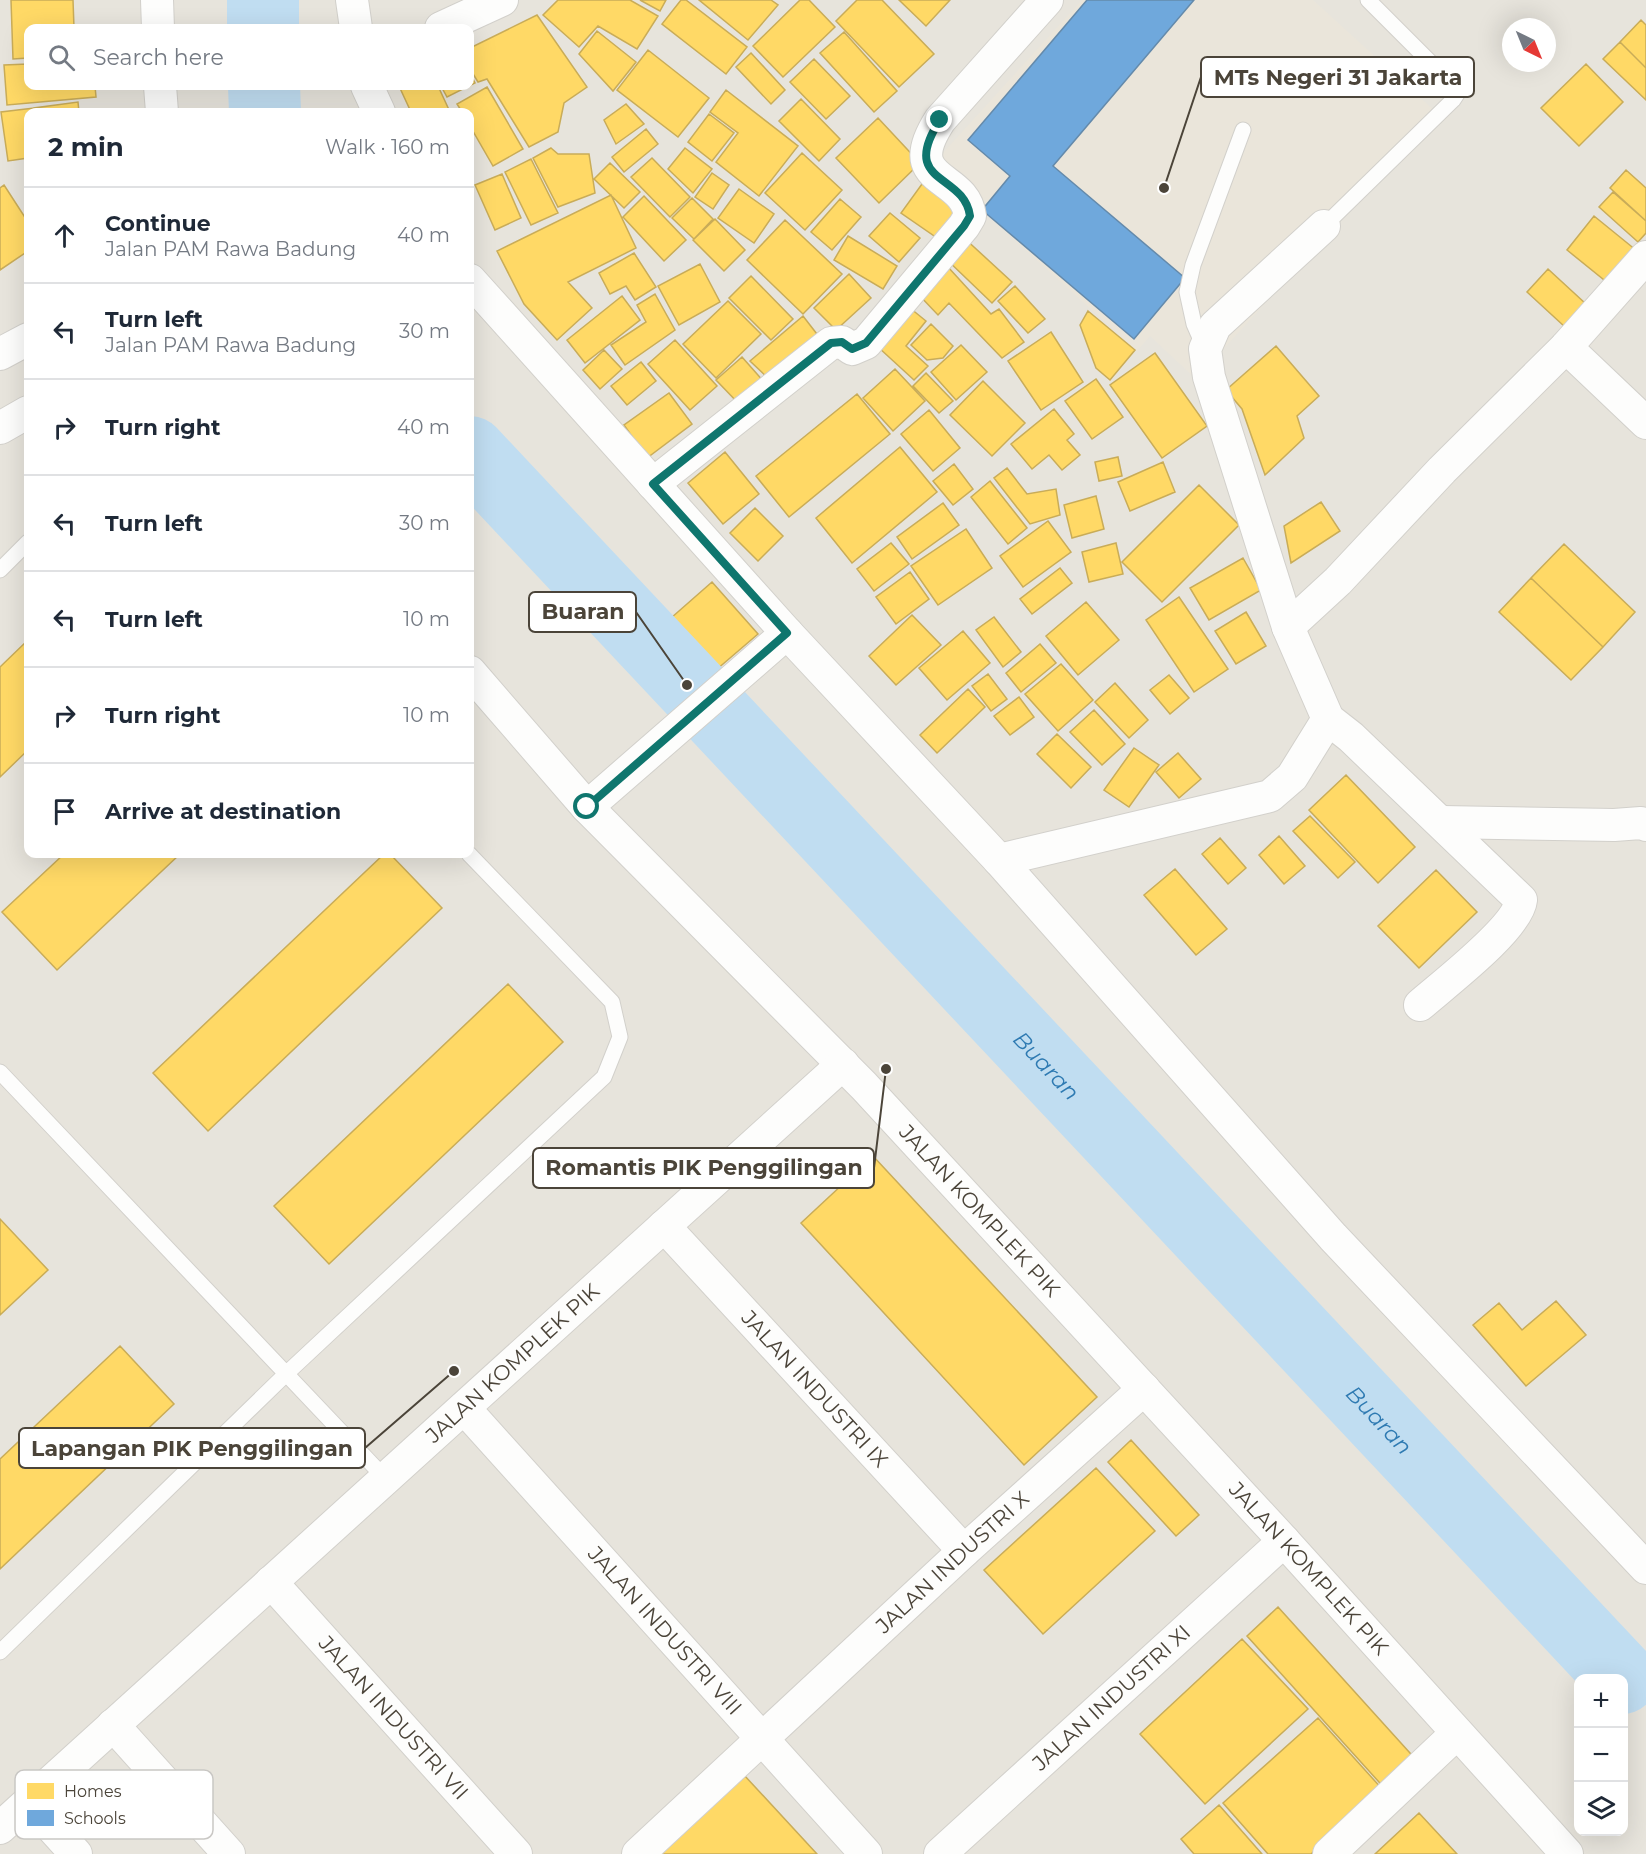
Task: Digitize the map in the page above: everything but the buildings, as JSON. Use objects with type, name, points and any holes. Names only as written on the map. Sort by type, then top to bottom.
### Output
[{"type":"street","points":[[157,0],[158,24]]},
{"type":"street","points":[[352,0],[355,24]]},
{"type":"street","points":[[450,24],[502,0]]},
{"type":"street","points":[[653,484],[831,343],[842,342],[852,349],[866,343],[964,226],[970,216],[967,204],[930,170],[927,161],[930,136],[940,120],[1047,0]]},
{"type":"street","points":[[160,90],[162,108]]},
{"type":"street","points":[[369,90],[377,108]]},
{"type":"street","points":[[1324,226],[1215,326],[1205,349],[1209,377],[1288,627],[1328,719],[1351,737],[1442,822],[1521,900],[1520,911],[1504,929],[1420,1005]]},
{"type":"street","points":[[1288,627],[1338,580],[1442,470],[1566,347],[1646,257]]},
{"type":"street","points":[[474,284],[653,484],[779,640],[999,860],[1334,1237],[1646,1568]]},
{"type":"street","points":[[0,354],[24,341]]},
{"type":"street","points":[[1566,347],[1646,423]]},
{"type":"street","points":[[0,428],[24,414]]},
{"type":"street","points":[[594,802],[779,640]]},
{"type":"street","points":[[474,676],[843,1064]]},
{"type":"street","points":[[999,860],[1270,796],[1292,777],[1328,719]]},
{"type":"street","points":[[1442,822],[1614,825],[1641,823],[1646,825]]},
{"type":"street","name":"JALAN KOMPLEK PIK","points":[[63,1770],[843,1064],[1284,1541],[1567,1854]]},
{"type":"street","name":"JALAN INDUSTRI IX","points":[[664,1227],[964,1551]]},
{"type":"street","name":"JALAN INDUSTRI X","points":[[638,1854],[964,1551],[1144,1389]]},
{"type":"street","name":"JALAN INDUSTRI VIII","points":[[464,1408],[866,1854]]},
{"type":"street","name":"JALAN INDUSTRI XI","points":[[940,1854],[1284,1541]]},
{"type":"street","name":"JALAN INDUSTRI VII","points":[[271,1582],[516,1854]]},
{"type":"street","points":[[113,1725],[153,1770]]},
{"type":"street","points":[[1329,1854],[1457,1733]]},
{"type":"street","name":"JALAN KOMPLEK PIK","points":[[0,1828],[15,1814]]},
{"type":"street","points":[[213,1836],[229,1854]]},
{"type":"street","points":[[62,1839],[76,1854]]},
{"type":"lane","points":[[1324,226],[1453,100],[1459,91],[1368,0]]},
{"type":"lane","points":[[1205,349],[1194,324],[1187,292],[1193,265],[1243,130]]},
{"type":"lane","points":[[0,570],[24,547]]},
{"type":"lane","points":[[0,1652],[287,1373],[604,1077],[620,1037],[612,1002],[473,858]]},
{"type":"lane","points":[[0,1072],[385,1478]]},
{"type":"shaded area","points":[[0,0],[1646,0],[1646,1854],[0,1854]]},
{"type":"shaded area","points":[[1082,0],[1313,0],[1438,114],[1196,379],[1150,336],[1137,351],[932,165]]},
{"type":"waterway","name":"Buaran","points":[[263,0],[263,24]]},
{"type":"waterway","name":"Buaran","points":[[264,90],[265,108]]},
{"type":"waterway","name":"Buaran","points":[[474,456],[1618,1674]]},
{"type":"place","name":"MTs Negeri 31 Jakarta","points":[[1164,188]]},
{"type":"place","name":"Buaran","points":[[687,685]]},
{"type":"place","name":"Romantis PIK Penggilingan","points":[[886,1069]]},
{"type":"place","name":"Lapangan PIK Penggilingan","points":[[454,1371]]},
{"type":"route","points":[[587,807],[787,633],[653,484],[831,343],[837,341],[852,349],[860,348],[964,226],[970,216],[967,204],[930,170],[927,161],[930,136],[940,120]]}]
